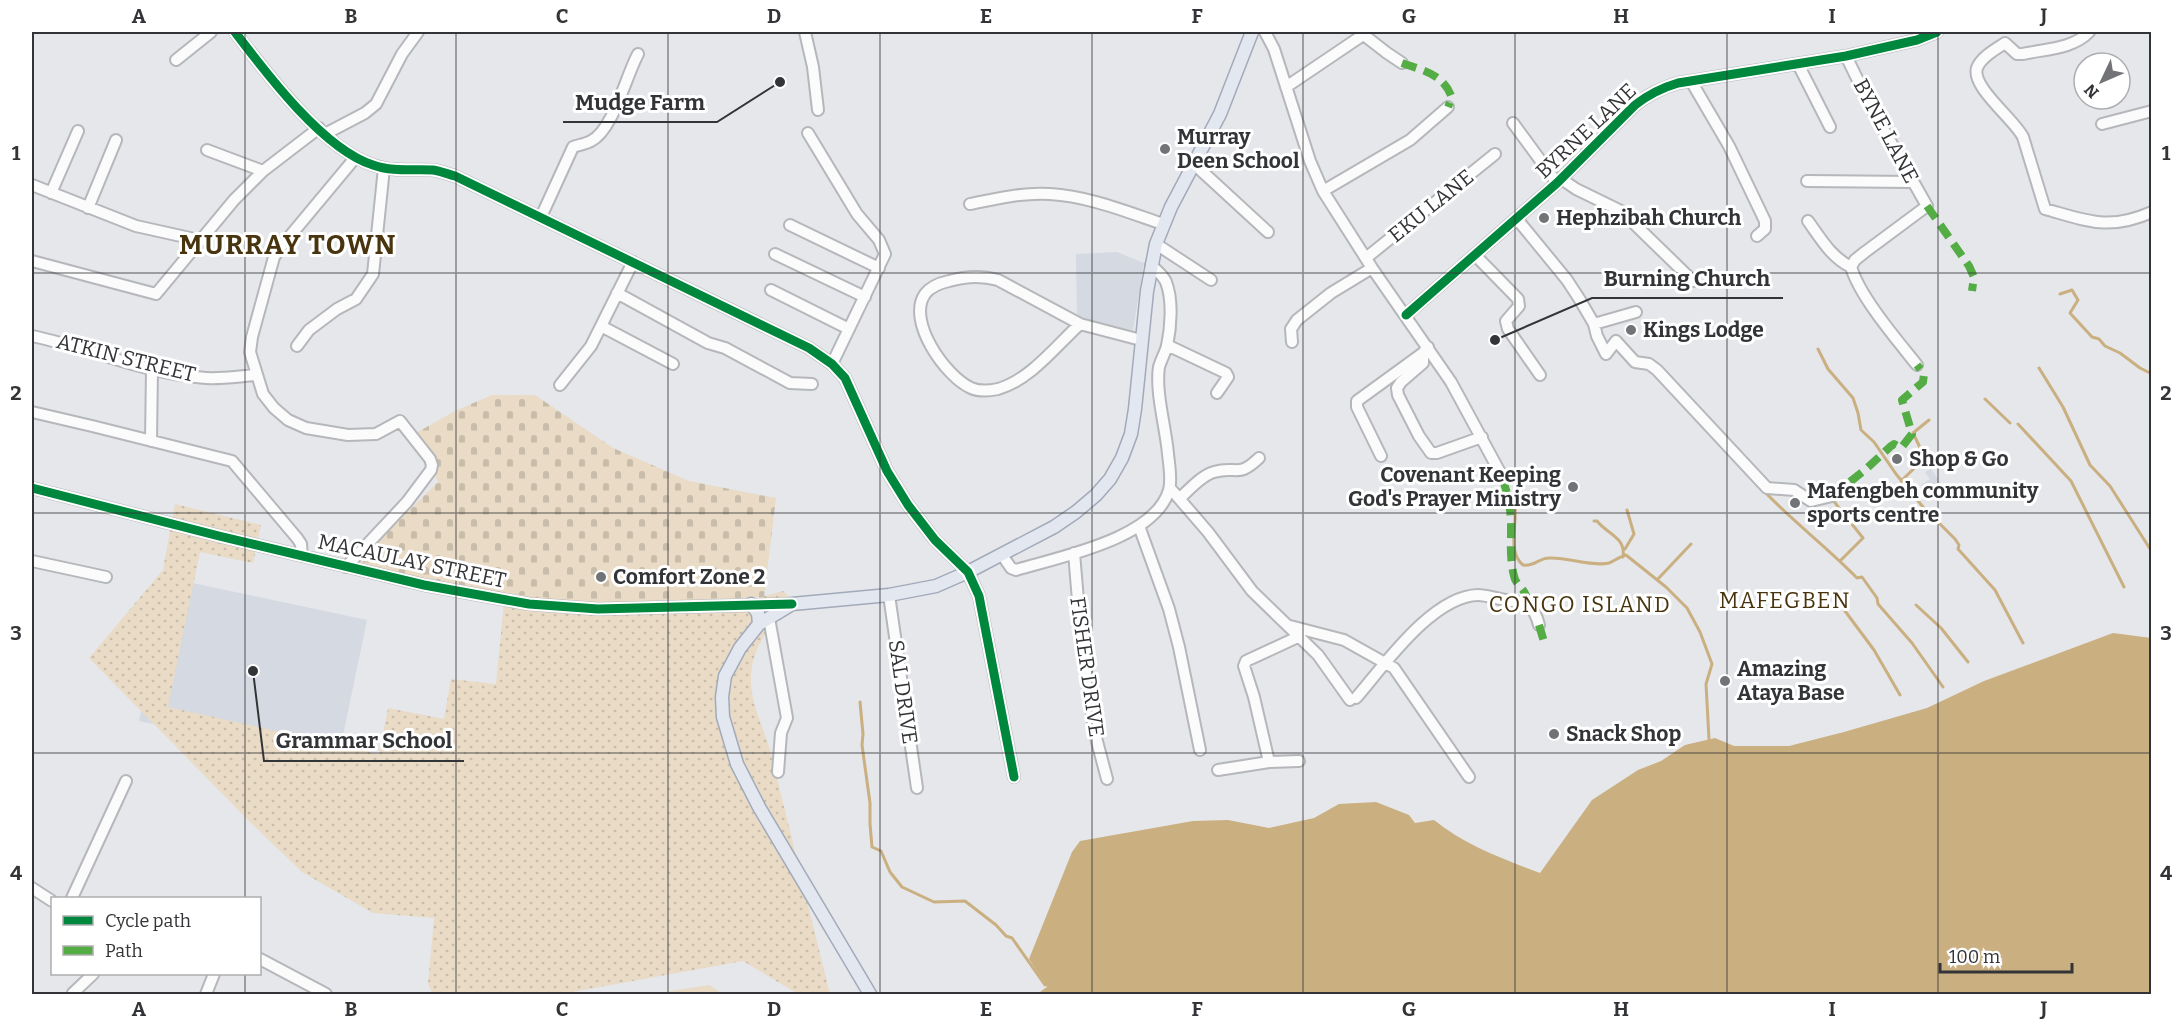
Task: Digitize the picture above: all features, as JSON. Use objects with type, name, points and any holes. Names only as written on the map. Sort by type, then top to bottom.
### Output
[{"type":"main road","points":[[870,994],[759,807],[737,764],[728,739],[723,707],[725,676],[740,648],[764,621],[792,604],[889,595],[936,586],[1054,527],[1096,495],[1110,479],[1122,458],[1131,434],[1141,340],[1156,244],[1163,224],[1220,114],[1252,32]]},
{"type":"main road","points":[[751,604],[764,621]]},
{"type":"street","points":[[176,60],[211,32]]},
{"type":"street","points":[[235,32],[270,77],[322,131],[355,158],[384,168],[435,170],[455,176],[809,348],[832,364],[852,392],[887,471],[908,505],[935,540],[968,572],[975,584],[1014,777]]},
{"type":"street","points":[[32,261],[156,294],[234,200],[263,171],[322,131],[365,113],[376,104],[402,54],[418,32]]},
{"type":"street","points":[[805,32],[813,67],[818,110]]},
{"type":"street","points":[[1265,32],[1274,49],[1310,161],[1323,191],[1369,263],[1406,315],[1425,350],[1465,404],[1503,478]]},
{"type":"street","name":"BYRNE LANE","points":[[1406,315],[1559,181],[1635,105],[1649,94],[1664,87],[1691,81],[1846,56],[1917,40],[1937,32]]},
{"type":"street","points":[[2089,32],[2070,45],[2023,54],[2017,54],[2004,37],[1981,62],[1977,69],[1977,78],[1987,95],[2018,127],[2024,137],[2045,209],[2103,224],[2120,223],[2151,212]]},
{"type":"street","points":[[1286,87],[1361,34],[1402,63]]},
{"type":"street","points":[[541,217],[573,147],[592,141],[608,125],[628,72],[638,54]]},
{"type":"street","name":"BYNE LANE","points":[[1846,56],[1872,109],[1927,206],[1855,260],[1851,267]]},
{"type":"street","points":[[1798,64],[1830,127]]},
{"type":"street","points":[[1691,81],[1729,146],[1765,221],[1765,229],[1757,236]]},
{"type":"street","points":[[1323,191],[1410,140],[1448,107]]},
{"type":"street","points":[[2102,124],[2151,111]]},
{"type":"street","points":[[1513,123],[1559,181],[1621,212],[1694,282]]},
{"type":"street","points":[[51,193],[78,131]]},
{"type":"street","points":[[808,133],[857,214],[879,240],[885,254],[832,364]]},
{"type":"street","points":[[88,208],[116,140]]},
{"type":"street","points":[[207,150],[263,171]]},
{"type":"street","name":"EKU LANE","points":[[1292,342],[1291,329],[1297,320],[1369,263],[1495,154]]},
{"type":"street","points":[[346,567],[407,502],[431,470],[430,459],[400,421],[376,434],[366,436],[306,428],[288,420],[263,394],[250,352],[274,258],[355,158]]},
{"type":"street","points":[[1194,164],[1268,232]]},
{"type":"street","points":[[297,346],[309,330],[337,309],[356,299],[372,274],[384,168]]},
{"type":"street","points":[[1807,181],[1913,182]]},
{"type":"street","points":[[32,185],[136,226],[200,240]]},
{"type":"street","points":[[970,204],[1024,194],[1050,194],[1101,204],[1163,224]]},
{"type":"street","points":[[1517,219],[1567,280],[1594,324],[1606,354],[1616,341],[1635,362],[1649,364],[1657,370],[1767,488],[1794,490],[1811,501],[1832,496]]},
{"type":"street","points":[[1808,221],[1830,251],[1841,262],[1851,267],[1854,277],[1879,316],[1917,365]]},
{"type":"street","points":[[790,225],[879,268]]},
{"type":"street","points":[[1156,244],[1211,279]]},
{"type":"street","points":[[775,254],[865,297]]},
{"type":"street","points":[[1476,256],[1518,299],[1519,306],[1506,321],[1508,329],[1540,375]]},
{"type":"street","points":[[560,385],[591,346],[633,262]]},
{"type":"street","points":[[1002,555],[1011,568],[1016,570],[1074,553],[1139,526],[1160,506],[1170,488],[1159,367],[1167,345],[1170,308],[1166,282],[1151,265]]},
{"type":"street","points":[[1080,324],[1021,377],[999,388],[985,391],[973,389],[960,382],[948,371],[933,351],[923,329],[921,304],[924,295],[941,283],[954,279],[983,276],[998,280],[1080,324],[1141,340]]},
{"type":"street","points":[[771,290],[849,329]]},
{"type":"street","points":[[617,293],[708,343],[725,348],[790,383],[812,384]]},
{"type":"street","points":[[1594,324],[1636,312]]},
{"type":"street","points":[[601,326],[674,364]]},
{"type":"street","name":"ATKIN STREET","points":[[32,336],[152,369],[204,378],[257,375]]},
{"type":"street","points":[[1167,345],[1226,373],[1228,377],[1217,393]]},
{"type":"street","points":[[1425,350],[1423,363],[1397,388],[1398,395],[1426,448],[1431,453],[1437,453],[1482,437]]},
{"type":"street","points":[[1381,456],[1357,407],[1357,401],[1425,350]]},
{"type":"street","points":[[151,441],[152,369]]},
{"type":"street","points":[[32,412],[232,461],[297,537],[301,544],[302,556]]},
{"type":"street","points":[[1180,498],[1214,472],[1242,470],[1248,468],[1259,458]]},
{"type":"street","name":"MACAULAY STREET","points":[[32,488],[346,567],[471,595],[529,604],[609,609],[792,604]]},
{"type":"street","points":[[1170,488],[1208,532],[1252,591],[1300,636],[1353,699],[1384,661],[1414,631],[1449,604],[1477,595],[1528,604],[1536,614],[1539,625]]},
{"type":"street","points":[[1139,526],[1169,609],[1200,750]]},
{"type":"street","name":"FISHER DRIVE","points":[[1074,553],[1080,624],[1094,730],[1107,779]]},
{"type":"street","points":[[32,561],[106,577]]},
{"type":"street","name":"SAL DRIVE","points":[[889,595],[917,788]]},
{"type":"street","points":[[764,621],[788,718],[781,733],[778,772]]},
{"type":"street","points":[[1290,626],[1344,640],[1394,668],[1469,777]]},
{"type":"street","points":[[1269,762],[1244,666],[1245,661],[1300,636]]},
{"type":"street","points":[[1218,770],[1269,762],[1299,761]]},
{"type":"street","points":[[72,897],[126,781]]},
{"type":"street","points":[[32,888],[51,900]]},
{"type":"street","points":[[261,960],[326,994]]},
{"type":"street","points":[[75,994],[92,975]]},
{"type":"street","points":[[206,994],[214,975]]},
{"type":"shaded area","points":[[1117,252],[1144,263],[1133,330],[1104,325],[1077,315],[1076,254]]},
{"type":"shaded area","points":[[1931,469],[1942,485],[1926,496],[1921,485],[1930,479],[1925,472]]},
{"type":"shaded area","points":[[169,578],[367,620],[337,764],[139,721]]},
{"type":"shaded area","points":[[2113,633],[2151,638],[2151,994],[1037,994],[1047,987],[1029,959],[1072,852],[1080,841],[1193,821],[1228,820],[1269,828],[1314,818],[1339,804],[1376,802],[1409,815],[1415,823],[1434,820],[1471,844],[1540,873],[1592,800],[1638,770],[1661,761],[1685,745],[1715,738],[1734,746],[1789,746],[1844,732],[1927,708],[1984,681]]},
{"type":"green space","points":[[492,395],[535,395],[613,448],[689,481],[776,498],[764,597],[620,604],[497,593],[355,564],[438,482],[416,433],[455,411]]},
{"type":"green space","points":[[175,504],[261,525],[253,563],[200,552],[168,707],[379,754],[388,708],[444,719],[451,679],[496,684],[506,582],[747,601],[783,591],[790,598],[790,604],[759,644],[751,674],[752,695],[771,754],[830,994],[798,994],[743,961],[561,994],[432,993],[428,984],[434,918],[373,913],[302,872],[89,658],[163,570]]},
{"type":"green space","points":[[709,985],[723,994],[652,994]]},
{"type":"waterway","points":[[2060,294],[2072,290],[2078,300],[2070,313],[2092,337],[2099,339],[2105,346],[2152,374]]},
{"type":"waterway","points":[[1818,349],[1828,369],[1853,398],[1861,430],[1874,442],[1896,474],[1923,507],[1955,539],[1959,545],[1958,549],[1995,590],[2023,643]]},
{"type":"waterway","points":[[2039,368],[2063,407],[2090,465],[2110,486],[2152,552]]},
{"type":"waterway","points":[[1985,399],[2010,423]]},
{"type":"waterway","points":[[1901,481],[1925,458],[1913,433],[1929,420]]},
{"type":"waterway","points":[[2018,424],[2071,481],[2124,587]]},
{"type":"waterway","points":[[1813,483],[1820,497]]},
{"type":"waterway","points":[[1762,489],[1857,578],[1862,577],[1877,598],[1878,604],[1912,643],[1943,687]]},
{"type":"waterway","points":[[1832,499],[1863,538],[1840,561]]},
{"type":"waterway","points":[[1515,508],[1514,546],[1518,560],[1523,565],[1530,565],[1549,558],[1602,564],[1626,555],[1666,587],[1687,608],[1700,632],[1712,664],[1706,684],[1709,739]]},
{"type":"waterway","points":[[1625,549],[1634,534],[1627,510]]},
{"type":"waterway","points":[[1594,521],[1597,521],[1619,540],[1623,557]]},
{"type":"waterway","points":[[1657,580],[1691,544]]},
{"type":"waterway","points":[[1916,605],[1941,628],[1968,662]]},
{"type":"waterway","points":[[1845,611],[1874,650],[1900,695]]},
{"type":"waterway","points":[[860,702],[872,847],[881,851],[890,872],[902,887],[934,902],[965,901],[996,925],[1006,936],[1012,938],[1045,985]]},
{"type":"marked path","points":[[1402,63],[1438,78],[1452,98],[1448,107]]},
{"type":"marked path","points":[[1927,206],[1969,266],[1974,277],[1972,291]]},
{"type":"marked path","points":[[1832,496],[1891,446],[1894,444],[1901,448],[1912,434],[1902,400],[1923,382],[1924,374],[1917,365]]},
{"type":"marked path","points":[[1503,478],[1510,510],[1512,567],[1515,580],[1526,594],[1528,604]]},
{"type":"marked path","points":[[1539,625],[1545,645]]},
{"type":"cycle path","points":[[235,32],[297,108],[316,127],[354,156],[380,167],[433,170],[455,176],[809,348],[832,364],[845,378],[887,471],[908,505],[935,540],[968,572],[979,596],[1014,777]]},
{"type":"cycle path","points":[[1406,315],[1557,183],[1635,105],[1655,92],[1678,83],[1846,56],[1917,40],[1937,32]]},
{"type":"cycle path","points":[[32,488],[424,585],[529,604],[598,609],[792,604]]},
{"type":"place","name":"Mudge Farm","points":[[780,82]]},
{"type":"place","name":"Murray Deen School","points":[[1165,149]]},
{"type":"place","name":"Hephzibah Church","points":[[1544,218]]},
{"type":"place","name":"Kings Lodge","points":[[1631,330]]},
{"type":"place","name":"Burning Church","points":[[1495,340]]},
{"type":"place","name":"Shop & Go","points":[[1897,459]]},
{"type":"place","name":"Covenant Keeping God's Prayer Ministry","points":[[1573,487]]},
{"type":"place","name":"Mafengbeh community sports centre","points":[[1795,503]]},
{"type":"place","name":"Comfort Zone 2","points":[[601,577]]},
{"type":"place","name":"Grammar School","points":[[253,671]]},
{"type":"place","name":"Amazing Ataya Base","points":[[1725,681]]},
{"type":"place","name":"Snack Shop","points":[[1554,734]]},
{"type":"district","name":"MURRAY TOWN","points":[[288,245]]},
{"type":"district","name":"MAFEGBEN","points":[[1785,600]]},
{"type":"district","name":"CONGO ISLAND","points":[[1580,604]]}]
